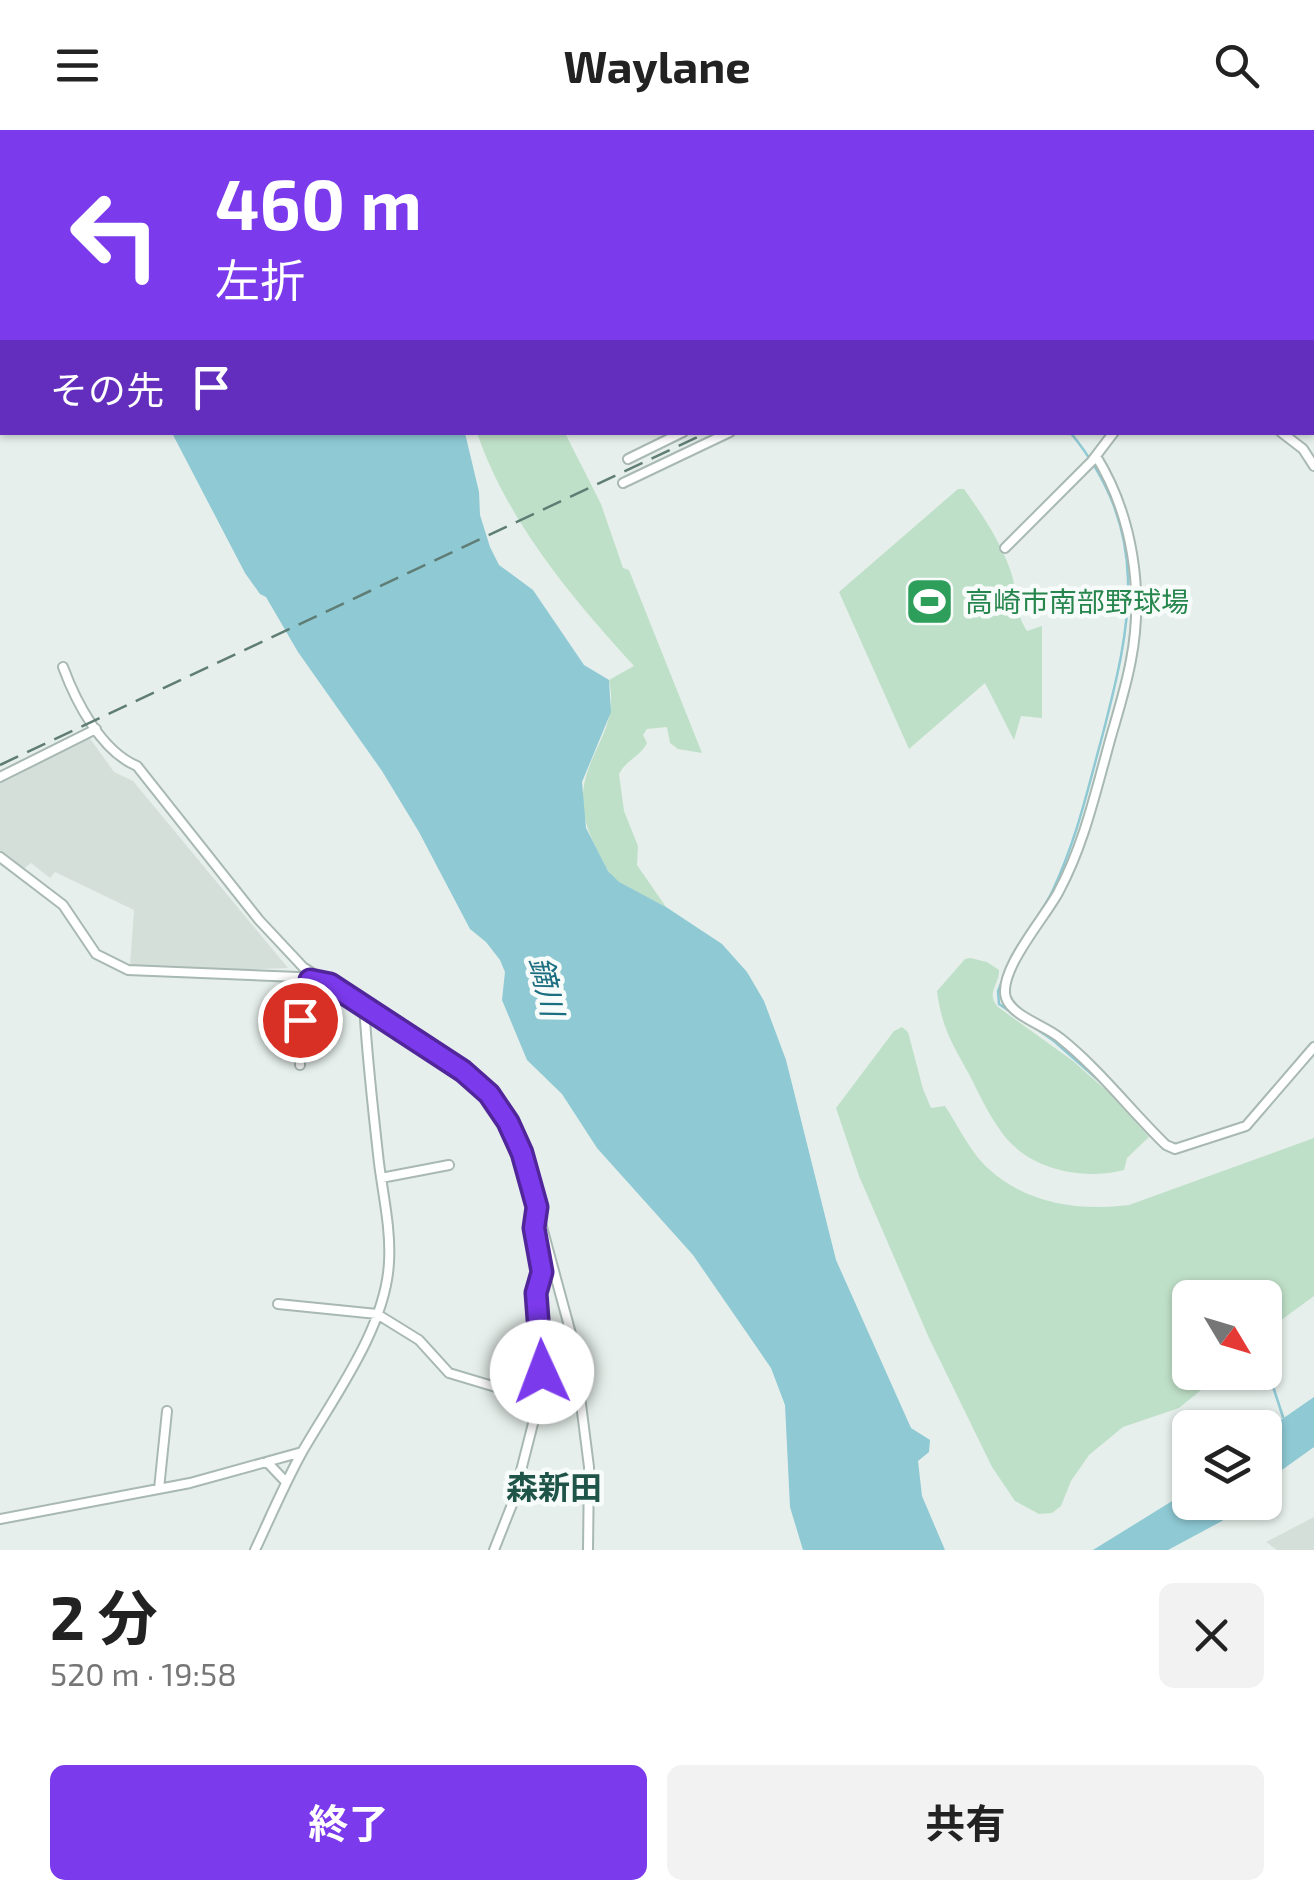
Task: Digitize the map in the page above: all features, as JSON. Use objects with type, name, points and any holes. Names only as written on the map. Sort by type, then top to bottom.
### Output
[{"type":"street","points":[[628,459],[678,435]]},
{"type":"street","points":[[623,483],[724,435]]},
{"type":"street","points":[[1004,548],[1096,456],[1112,435]]},
{"type":"street","points":[[1285,435],[1310,453],[1314,466]]},
{"type":"street","points":[[1096,456],[1112,481],[1128,529],[1136,597],[1132,654],[1085,831],[1060,889],[1024,943],[1005,987],[1006,999],[1012,1007],[1058,1036],[1159,1139],[1174,1149],[1246,1126],[1314,1047]]},
{"type":"street","points":[[63,667],[73,694],[96,729],[126,761],[137,766],[259,920],[311,976]]},
{"type":"street","points":[[0,777],[96,729]]},
{"type":"street","points":[[0,857],[63,906],[96,954],[128,970],[311,976],[364,1004],[463,1071],[498,1104],[522,1153],[558,1278],[576,1359],[589,1466],[588,1550]]},
{"type":"street","points":[[300,1065],[300,1020],[311,976]]},
{"type":"street","points":[[255,1550],[286,1482],[377,1314],[390,1261],[364,1004]]},
{"type":"street","points":[[381,1178],[449,1165]]},
{"type":"street","points":[[494,1550],[513,1502],[539,1400],[542,1333],[536,1293],[542,1272],[534,1228],[537,1207]]},
{"type":"street","points":[[278,1304],[377,1314],[419,1340],[448,1373],[539,1400]]},
{"type":"street","points":[[159,1489],[167,1411]]},
{"type":"street","points":[[0,1519],[159,1489],[302,1452]]},
{"type":"street","points":[[267,1462],[286,1482]]},
{"type":"shaded area","points":[[89,737],[114,772],[133,781],[288,968],[200,971],[130,967],[134,910],[55,872],[50,878],[31,863],[22,870],[0,854],[0,781]]},
{"type":"shaded area","points":[[1314,1517],[1314,1550],[1277,1550],[1266,1542]]},
{"type":"green space","points":[[478,435],[566,435],[601,504],[623,568],[629,570],[702,753],[678,749],[670,743],[667,727],[647,729],[643,735],[647,743],[644,748],[619,774],[624,811],[638,846],[637,865],[666,907],[614,879],[586,821],[586,777],[607,723],[611,703],[609,680],[634,666],[544,557],[490,466]]},
{"type":"green space","points":[[958,489],[964,489],[999,543],[1027,631],[1042,626],[1042,718],[1021,716],[1014,740],[985,683],[909,749],[839,592]]},
{"type":"green space","points":[[970,958],[999,970],[993,993],[998,1007],[1073,1061],[1149,1137],[1127,1158],[1124,1170],[1090,1174],[1055,1169],[1024,1154],[1000,1130],[953,1045],[939,1004],[937,991]]},
{"type":"green space","points":[[902,1027],[908,1032],[931,1108],[945,1106],[977,1156],[1005,1182],[1056,1203],[1092,1207],[1129,1205],[1314,1138],[1314,1296],[1282,1320],[1282,1280],[1172,1280],[1172,1390],[1201,1390],[1179,1408],[1123,1427],[1089,1455],[1071,1481],[1061,1506],[1052,1513],[1039,1514],[1015,1501],[992,1467],[929,1338],[859,1176],[836,1108],[894,1031]]},
{"type":"water","name":"鏑川","points":[[173,435],[465,435],[479,492],[480,515],[499,565],[533,590],[584,665],[609,680],[611,712],[582,782],[586,828],[608,871],[619,882],[722,944],[747,972],[764,1001],[786,1060],[836,1260],[911,1428],[930,1440],[929,1452],[918,1461],[922,1496],[945,1550],[803,1550],[790,1507],[785,1405],[771,1368],[693,1255],[597,1148],[562,1094],[527,1060],[502,1000],[505,972],[500,960],[470,929],[382,771],[298,652],[266,597],[245,573]]},
{"type":"water","points":[[1314,1397],[1314,1447],[1282,1470],[1282,1419]]},
{"type":"water","points":[[1172,1501],[1172,1520],[1223,1520],[1168,1550],[1093,1550]]},
{"type":"waterway","points":[[1013,956],[1053,890],[1075,833],[1113,695],[1127,616],[1124,542],[1114,506],[1096,469],[1072,435]]},
{"type":"waterway","points":[[1004,977],[998,991],[999,1004],[1018,1017]]},
{"type":"waterway","points":[[1025,1021],[1104,1085]]},
{"type":"waterway","points":[[1137,1120],[1149,1134]]},
{"type":"waterway","points":[[1274,1390],[1283,1417]]},
{"type":"railway","points":[[0,765],[702,435]]},
{"type":"place","name":"高崎市南部野球場","points":[[930,601]]},
{"type":"district","name":"森新田","points":[[554,1486]]},
{"type":"route","points":[[300,1020],[310,980],[330,984],[463,1071],[498,1104],[522,1153],[537,1207],[534,1228],[542,1272],[536,1293],[542,1372]]}]
